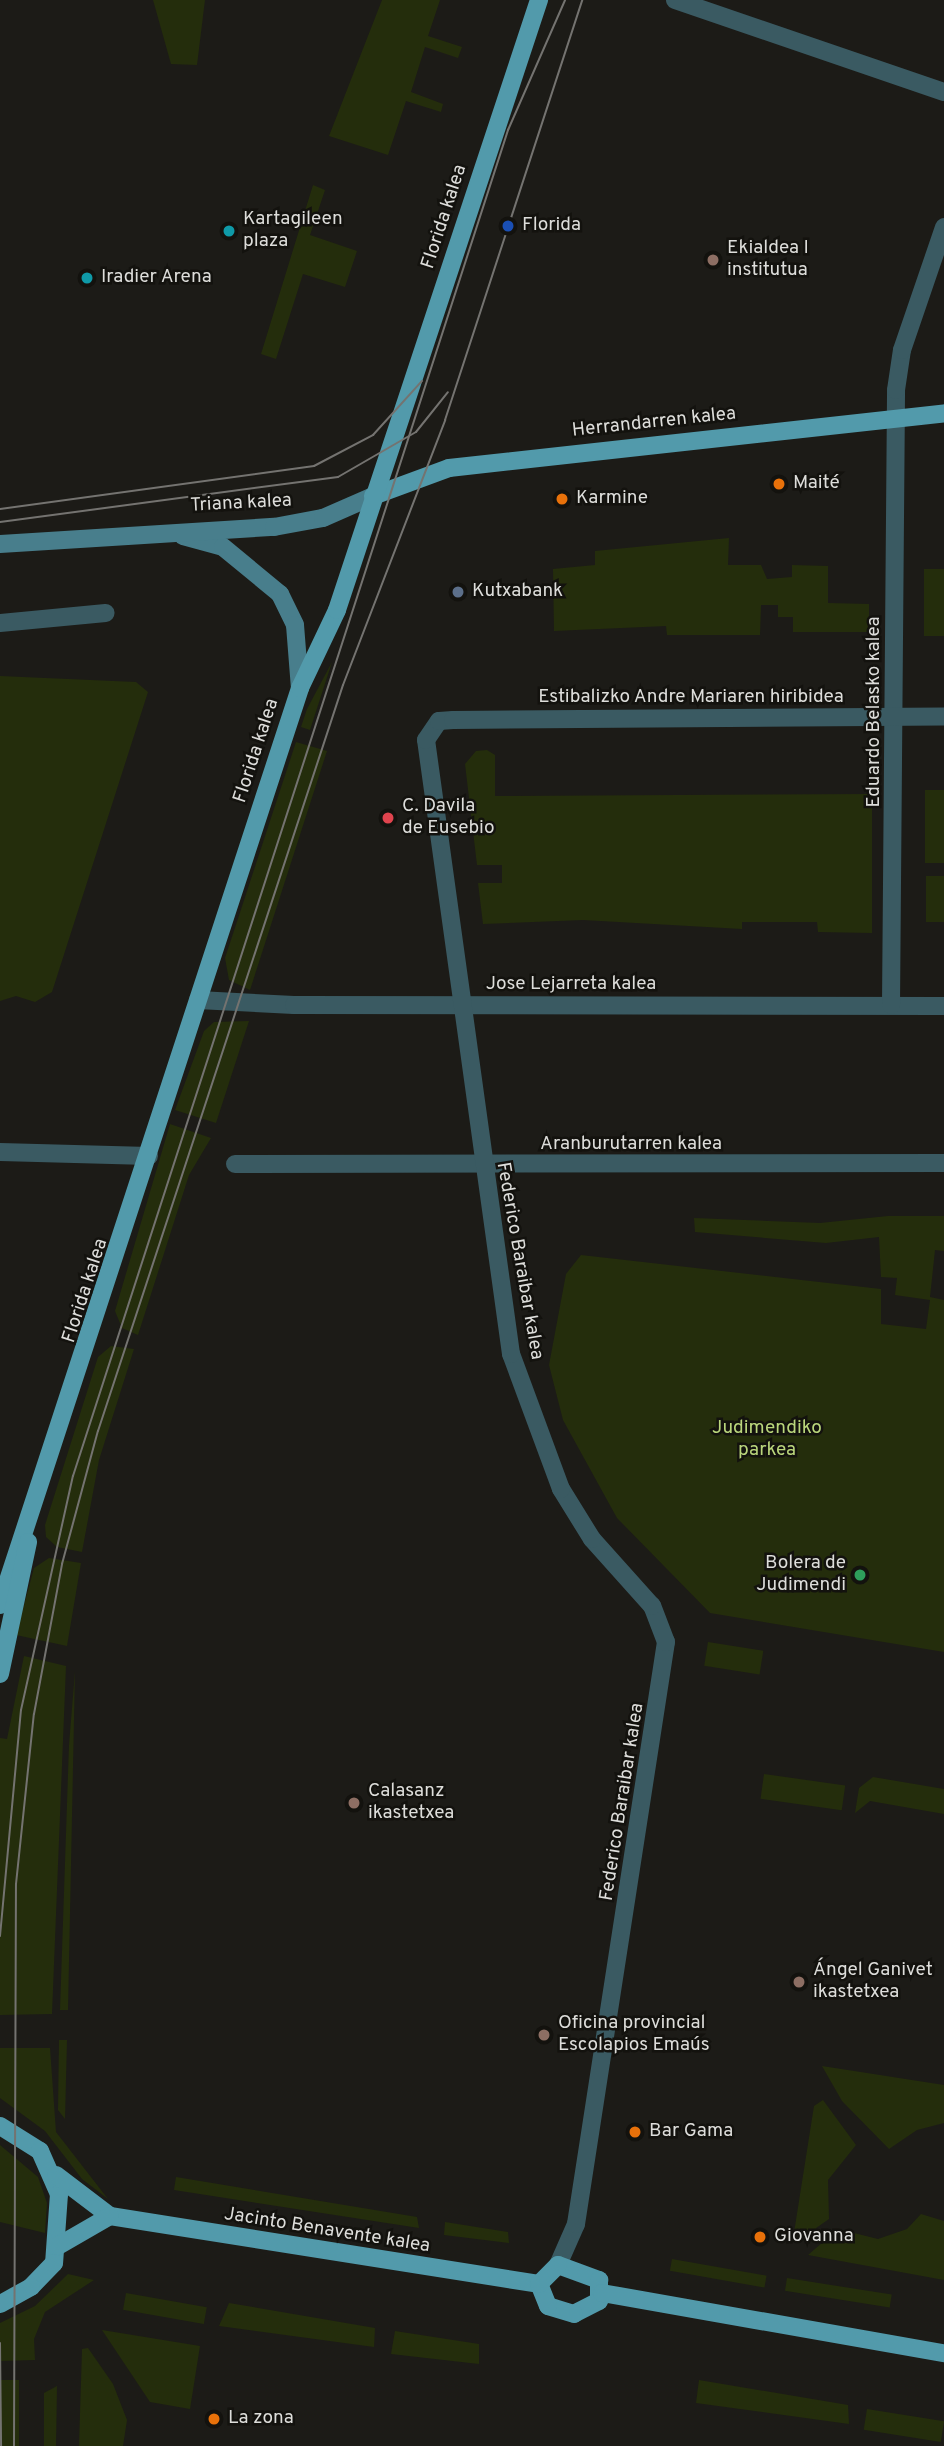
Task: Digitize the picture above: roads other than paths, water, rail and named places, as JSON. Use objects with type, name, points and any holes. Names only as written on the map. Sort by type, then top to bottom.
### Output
[{"type":"main road","name":"Florida kalea","points":[[0,1605],[32,1521],[300,688],[337,610],[539,0]]},
{"type":"main road","name":"Herrandarren kalea","points":[[373,496],[409,478],[458,466],[944,413]]},
{"type":"main road","name":"Triana kalea","points":[[0,544],[148,531],[274,527],[323,518],[373,496]]},
{"type":"main road","name":"Triana kalea","points":[[148,531],[212,542],[266,578],[295,625],[300,688]]},
{"type":"main road","name":"Florida kalea","points":[[0,1674],[32,1521]]},
{"type":"main road","name":"Jacinto Benavente kalea","points":[[0,2126],[31,2142],[56,2175],[110,2216],[538,2284]]},
{"type":"main road","points":[[0,2304],[43,2276],[58,2246],[56,2175]]},
{"type":"main road","points":[[58,2246],[110,2216]]},
{"type":"main road","points":[[558,2265],[592,2274],[602,2292],[592,2307],[565,2314],[548,2306],[538,2284],[558,2265]]},
{"type":"main road","points":[[602,2292],[944,2353]]},
{"type":"street","points":[[675,0],[944,92]]},
{"type":"street","name":"Eduardo Belasko kalea","points":[[891,1005],[898,718],[896,418],[902,350],[944,227]]},
{"type":"street","points":[[0,623],[106,613]]},
{"type":"street","name":"Estibalizko Andre Mariaren hiribidea","points":[[439,721],[944,717]]},
{"type":"street","name":"Federico Baraibar kalea","points":[[439,721],[426,740],[464,1007],[481,1167],[501,1305],[533,1427],[561,1489],[592,1539],[652,1606],[666,1642],[576,2224],[558,2265]]},
{"type":"street","name":"Jose Lejarreta kalea","points":[[198,1000],[464,1007],[944,1006]]},
{"type":"street","points":[[0,1152],[149,1156]]},
{"type":"street","name":"Aranburutarren kalea","points":[[235,1164],[481,1167],[944,1163]]},
{"type":"tram line","points":[[0,1936],[21,1710],[73,1476],[508,130],[565,0]]},
{"type":"tram line","points":[[14,2446],[16,1884],[34,1714],[62,1564],[98,1431],[343,685],[445,420],[582,0]]},
{"type":"tram line","points":[[0,509],[314,466],[373,435],[422,381]]},
{"type":"tram line","points":[[0,522],[338,477],[416,432],[448,392]]},
{"type":"tram line","points":[[0,2343],[1,2446]]},
{"type":"place","name":"Florida","points":[[508,226]]},
{"type":"place","name":"Kartagileen plaza","points":[[229,231]]},
{"type":"place","name":"Ekialdea I institutua","points":[[713,260]]},
{"type":"place","name":"Iradier Arena","points":[[87,278]]},
{"type":"place","name":"Maité","points":[[779,484]]},
{"type":"place","name":"Karmine","points":[[562,499]]},
{"type":"place","name":"Kutxabank","points":[[458,592]]},
{"type":"place","name":"C. Davila de Eusebio","points":[[388,818]]},
{"type":"place","name":"Bolera de Judimendi","points":[[860,1575]]},
{"type":"place","name":"Calasanz ikastetxea","points":[[354,1803]]},
{"type":"place","name":"Ángel Ganivet ikastetxea","points":[[799,1982]]},
{"type":"place","name":"Oficina provincial Escolapios Emaús","points":[[544,2035]]},
{"type":"place","name":"Bar Gama","points":[[635,2132]]},
{"type":"place","name":"Giovanna","points":[[760,2237]]},
{"type":"place","name":"La zona","points":[[214,2419]]},
{"type":"park label","name":"Judimendiko parkea","points":[[767,1440]]}]
